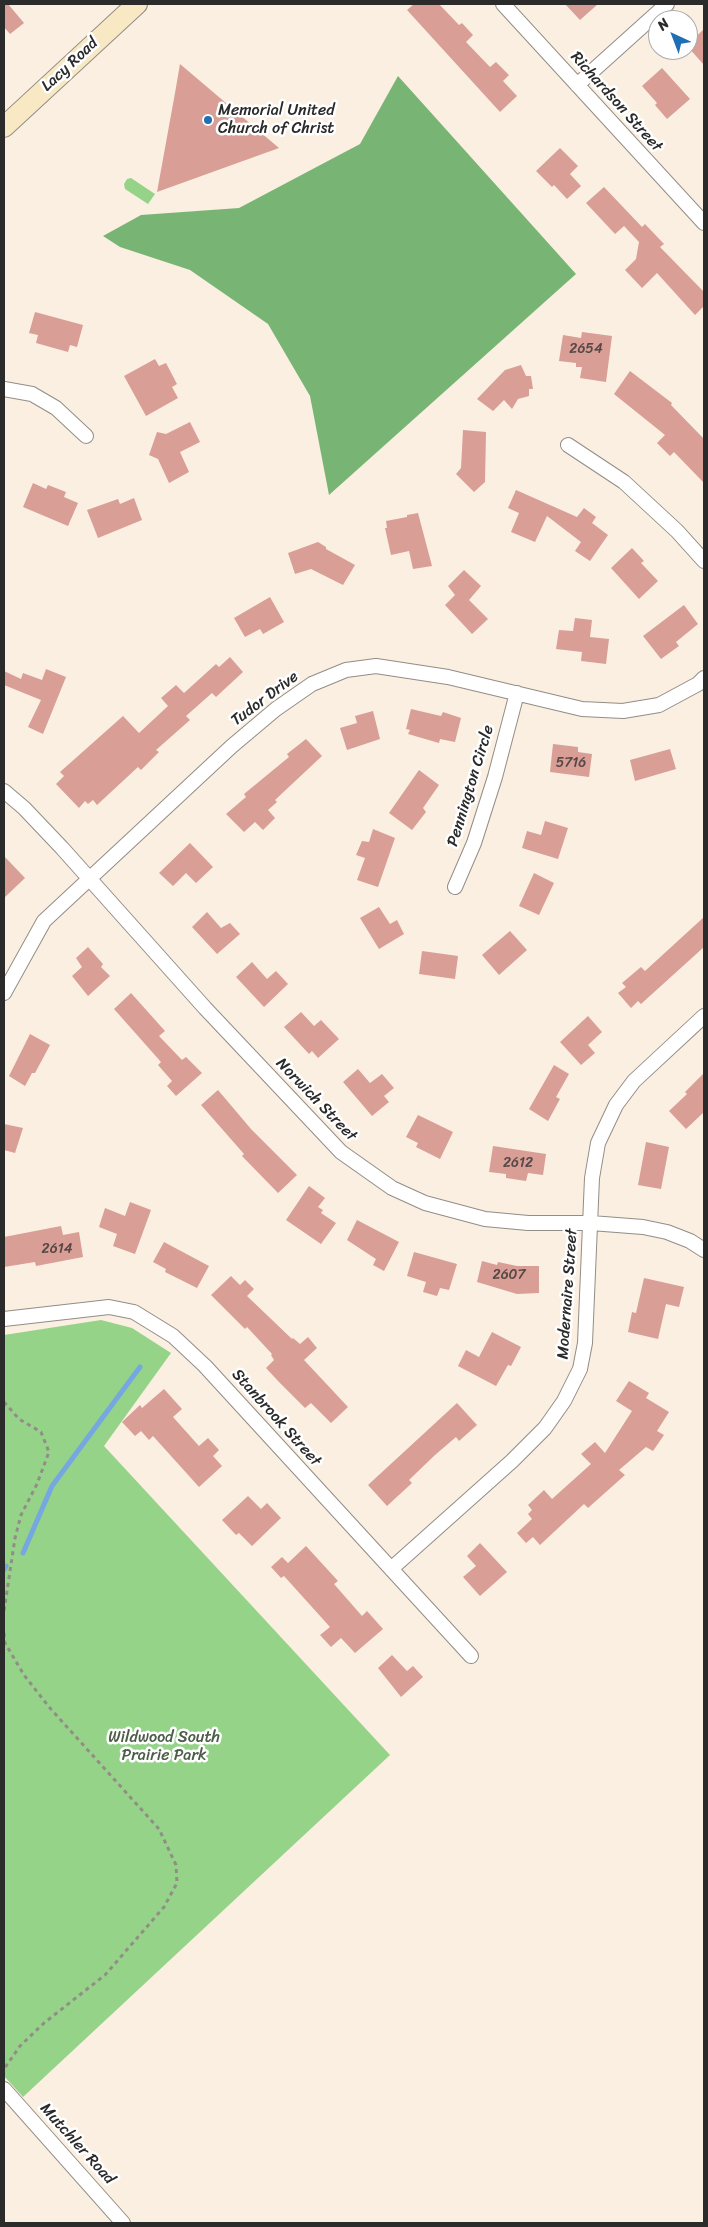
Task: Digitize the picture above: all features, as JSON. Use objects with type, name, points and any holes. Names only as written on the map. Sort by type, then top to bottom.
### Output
[{"type":"street","name":"Lacy Road","points":[[4,127],[137,4]]},
{"type":"street","name":"Richardson Street","points":[[504,4],[704,223]]},
{"type":"street","points":[[577,85],[667,4]]},
{"type":"street","points":[[4,389],[32,394],[56,408],[86,436]]},
{"type":"street","points":[[568,445],[624,482],[677,531],[704,561]]},
{"type":"street","name":"Tudor Drive","points":[[4,993],[44,921],[276,709],[320,681],[346,670],[376,666],[448,676],[582,709],[623,711],[659,705],[698,684],[704,678]]},
{"type":"street","name":"Pennington Circle","points":[[455,887],[477,834],[495,777],[517,693]]},
{"type":"street","name":"Norwich Street","points":[[4,791],[24,808],[205,1008],[340,1152],[392,1188],[425,1203],[485,1219],[528,1223],[591,1223],[643,1228],[667,1232],[690,1241],[704,1250]]},
{"type":"street","name":"Modernaire Street","points":[[391,1570],[512,1461],[545,1428],[564,1401],[580,1369],[584,1344],[592,1178],[598,1143],[616,1105],[634,1081],[704,1016]]},
{"type":"street","name":"Stanbrook Street","points":[[4,1319],[109,1307],[134,1312],[173,1336],[205,1366],[471,1656]]},
{"type":"street","name":"Mutchler Road","points":[[4,2089],[123,2223]]},
{"type":"path","points":[[4,1402],[19,1418],[41,1432],[49,1452],[37,1484],[21,1515],[4,1611]]},
{"type":"path","points":[[4,1632],[5,1644],[24,1676],[49,1707],[159,1829],[176,1865],[177,1883],[164,1907],[105,1975],[44,2023],[20,2046],[4,2069]]},
{"type":"green space","points":[[398,76],[576,274],[329,495],[310,396],[268,324],[190,270],[120,247],[103,236],[141,215],[239,208],[360,144]]},
{"type":"green space","points":[[131,178],[155,194],[148,204],[125,189],[124,184],[127,179]]},
{"type":"green space","name":"Wildwood South Prairie Park","points":[[101,1320],[132,1328],[171,1353],[104,1446],[390,1755],[23,2097],[4,2076],[4,1335]]},
{"type":"building","points":[[4,4],[8,4],[24,23],[10,34],[4,27]]},
{"type":"building","points":[[414,4],[439,4],[459,25],[462,23],[473,35],[466,42],[490,67],[496,62],[509,75],[503,81],[517,96],[500,112],[407,10]]},
{"type":"building","points":[[565,4],[598,4],[580,20]]},
{"type":"building","points":[[704,29],[704,65],[698,58],[698,35]]},
{"type":"building","name":"Memorial United Church of Christ","points":[[180,64],[279,148],[157,192],[175,93]]},
{"type":"building","points":[[662,68],[690,99],[667,119],[655,105],[657,103],[642,86]]},
{"type":"building","points":[[560,148],[578,166],[570,174],[581,186],[567,199],[554,185],[552,187],[536,171]]},
{"type":"building","points":[[604,187],[642,227],[645,224],[664,244],[660,247],[704,292],[704,306],[695,315],[657,273],[642,288],[625,270],[636,259],[639,242],[624,226],[615,234],[586,203]]},
{"type":"building","points":[[35,312],[83,325],[77,347],[70,345],[68,352],[36,343],[38,335],[29,333]]},
{"type":"building","points":[[582,332],[612,336],[606,382],[580,378],[582,367],[576,367],[576,363],[559,361],[563,335],[581,338]]},
{"type":"building","points":[[155,359],[159,366],[166,363],[177,384],[172,387],[178,398],[146,416],[124,376]]},
{"type":"building","points":[[521,365],[526,376],[531,376],[533,389],[529,389],[529,396],[518,399],[512,409],[504,400],[493,411],[477,399],[505,370]]},
{"type":"building","points":[[630,371],[672,403],[671,405],[704,439],[704,483],[674,452],[670,456],[657,443],[665,435],[614,394]]},
{"type":"building","points":[[190,422],[200,442],[180,452],[189,472],[169,483],[158,459],[149,455],[157,432],[166,434]]},
{"type":"building","points":[[463,430],[486,432],[485,482],[474,492],[456,474],[461,468]]},
{"type":"building","points":[[33,483],[46,489],[48,485],[66,492],[64,497],[78,503],[68,526],[23,507]]},
{"type":"building","points":[[516,490],[577,517],[584,508],[596,517],[592,523],[608,535],[590,561],[575,551],[581,542],[547,516],[535,542],[511,532],[519,513],[508,508]]},
{"type":"building","points":[[134,498],[142,520],[98,538],[87,510],[118,499],[120,504]]},
{"type":"building","points":[[418,513],[432,566],[413,569],[409,551],[391,555],[385,528],[387,528],[386,521]]},
{"type":"building","points":[[318,542],[326,547],[326,549],[355,565],[343,585],[311,569],[295,574],[288,553]]},
{"type":"building","points":[[632,548],[644,561],[641,563],[658,581],[639,599],[611,568]]},
{"type":"building","points":[[464,570],[481,586],[469,600],[488,619],[472,634],[445,605],[455,595],[448,586]]},
{"type":"building","points":[[270,597],[284,622],[263,634],[260,629],[245,637],[234,618]]},
{"type":"building","points":[[684,605],[698,624],[676,642],[679,646],[661,659],[643,636]]},
{"type":"building","points":[[575,618],[592,620],[590,637],[609,639],[606,664],[581,661],[582,652],[556,649],[559,630],[573,631]]},
{"type":"building","points":[[230,657],[243,672],[216,697],[212,693],[186,716],[190,720],[156,750],[159,752],[141,770],[138,767],[97,805],[93,800],[88,804],[85,801],[79,808],[56,784],[64,776],[60,772],[123,716],[139,733],[168,706],[161,698],[176,685],[184,693],[216,664],[219,667]]},
{"type":"building","points":[[46,669],[66,677],[43,734],[28,727],[41,700],[4,685],[4,671],[21,679],[23,673],[42,680]]},
{"type":"building","points":[[411,709],[441,716],[443,712],[461,718],[455,742],[440,739],[439,743],[408,734],[410,730],[406,729]]},
{"type":"building","points":[[373,711],[380,739],[347,750],[340,728],[357,723],[355,716]]},
{"type":"building","points":[[306,739],[322,756],[275,800],[277,802],[268,810],[275,818],[263,830],[255,822],[244,832],[226,814],[246,797],[244,794],[289,757],[287,754]]},
{"type":"building","points":[[553,744],[578,747],[578,752],[592,754],[589,777],[550,772]]},
{"type":"building","points":[[670,749],[676,769],[635,781],[630,760]]},
{"type":"building","points":[[419,770],[439,785],[423,808],[426,812],[412,830],[389,813]]},
{"type":"building","points":[[545,821],[568,828],[558,859],[522,848],[527,831],[541,835]]},
{"type":"building","points":[[373,829],[395,838],[378,887],[357,880],[365,858],[356,855],[362,841],[369,842]]},
{"type":"building","points":[[190,843],[213,867],[196,883],[186,873],[173,886],[159,873]]},
{"type":"building","points":[[4,856],[25,878],[4,898]]},
{"type":"building","points":[[534,873],[554,883],[539,915],[519,906]]},
{"type":"building","points":[[379,907],[390,924],[397,920],[404,934],[379,949],[360,918]]},
{"type":"building","points":[[207,912],[221,928],[230,923],[240,934],[217,954],[192,927]]},
{"type":"building","points":[[704,917],[704,947],[641,1004],[638,1001],[631,1008],[618,993],[626,987],[622,983],[641,967],[645,971]]},
{"type":"building","points":[[510,931],[527,950],[499,975],[482,955]]},
{"type":"building","points":[[88,947],[103,964],[101,967],[110,976],[88,996],[72,976],[82,967],[76,958]]},
{"type":"building","points":[[422,951],[458,956],[455,979],[419,974]]},
{"type":"building","points":[[252,962],[267,979],[276,971],[288,984],[264,1007],[236,977]]},
{"type":"building","points":[[131,993],[165,1031],[159,1036],[182,1060],[186,1057],[202,1073],[176,1096],[167,1086],[172,1081],[158,1065],[161,1062],[114,1009]]},
{"type":"building","points":[[301,1012],[314,1026],[321,1020],[339,1039],[318,1058],[312,1051],[309,1054],[284,1027]]},
{"type":"building","points":[[588,1016],[602,1032],[588,1045],[595,1053],[581,1065],[560,1042]]},
{"type":"building","points":[[30,1034],[50,1045],[35,1073],[32,1073],[25,1086],[9,1076]]},
{"type":"building","points":[[554,1065],[569,1074],[556,1097],[560,1099],[548,1121],[529,1109]]},
{"type":"building","points":[[358,1069],[370,1083],[382,1074],[394,1088],[384,1096],[389,1102],[372,1116],[343,1082]]},
{"type":"building","points":[[704,1073],[704,1112],[686,1129],[669,1111],[687,1094],[685,1092]]},
{"type":"building","points":[[218,1090],[251,1129],[297,1175],[278,1193],[242,1156],[244,1154],[201,1105]]},
{"type":"building","points":[[418,1115],[453,1132],[440,1159],[416,1147],[418,1143],[406,1137]]},
{"type":"building","points":[[4,1124],[23,1128],[15,1153],[4,1150]]},
{"type":"building","points":[[646,1142],[669,1147],[661,1189],[638,1185]]},
{"type":"building","points":[[493,1146],[546,1154],[543,1175],[528,1173],[526,1181],[506,1178],[506,1174],[489,1172]]},
{"type":"building","points":[[309,1186],[325,1198],[318,1207],[323,1210],[321,1213],[336,1223],[321,1244],[286,1220]]},
{"type":"building","points":[[130,1202],[151,1210],[135,1254],[113,1246],[117,1234],[99,1227],[105,1208],[125,1216]]},
{"type":"building","points":[[357,1220],[399,1242],[384,1271],[373,1265],[376,1259],[347,1240]]},
{"type":"building","points":[[61,1226],[63,1235],[79,1232],[83,1257],[36,1266],[35,1262],[4,1267],[4,1237]]},
{"type":"building","points":[[164,1242],[209,1266],[197,1288],[165,1272],[166,1269],[153,1262]]},
{"type":"building","points":[[414,1252],[457,1264],[449,1290],[440,1288],[437,1296],[423,1292],[426,1282],[407,1276]]},
{"type":"building","points":[[482,1261],[497,1265],[498,1262],[517,1266],[539,1266],[539,1293],[517,1294],[477,1282]]},
{"type":"building","points":[[231,1276],[240,1285],[245,1280],[254,1289],[247,1296],[292,1339],[300,1344],[308,1337],[317,1348],[304,1360],[348,1407],[331,1423],[311,1403],[305,1408],[279,1382],[266,1368],[274,1360],[272,1354],[247,1327],[245,1329],[211,1295]]},
{"type":"building","points":[[644,1278],[684,1287],[679,1307],[666,1304],[658,1339],[628,1332],[632,1312],[636,1313]]},
{"type":"building","points":[[492,1332],[521,1347],[511,1366],[508,1365],[496,1386],[458,1366],[466,1350],[479,1357]]},
{"type":"building","points":[[629,1381],[649,1393],[646,1398],[669,1412],[657,1431],[664,1435],[653,1451],[646,1447],[619,1470],[625,1475],[588,1508],[584,1504],[540,1545],[533,1537],[526,1543],[517,1533],[532,1519],[528,1514],[532,1510],[528,1505],[544,1490],[552,1499],[591,1464],[581,1454],[595,1442],[605,1453],[632,1411],[616,1401]]},
{"type":"building","points":[[164,1389],[182,1409],[173,1417],[199,1446],[208,1438],[219,1450],[213,1456],[222,1466],[199,1487],[153,1436],[149,1440],[141,1431],[135,1436],[122,1422],[140,1405],[142,1408]]},
{"type":"building","points":[[457,1403],[477,1425],[459,1441],[456,1437],[435,1455],[409,1480],[412,1483],[387,1506],[368,1485]]},
{"type":"building","points":[[248,1496],[261,1509],[267,1503],[281,1518],[252,1546],[239,1533],[236,1535],[222,1520]]},
{"type":"building","points":[[480,1543],[507,1572],[480,1596],[463,1577],[476,1566],[467,1556]]},
{"type":"building","points":[[306,1546],[338,1581],[334,1584],[362,1616],[367,1611],[383,1629],[355,1653],[341,1638],[331,1647],[320,1635],[330,1627],[284,1576],[281,1578],[271,1567],[282,1557],[288,1563]]},
{"type":"building","points":[[392,1655],[407,1671],[413,1666],[423,1677],[401,1697],[378,1668]]},
{"type":"waterway","points":[[23,1553],[52,1486],[140,1367]]},
{"type":"waterway","points":[[4,1570],[6,1566]]},
{"type":"place","name":"Memorial United Church of Christ","points":[[208,120]]}]
